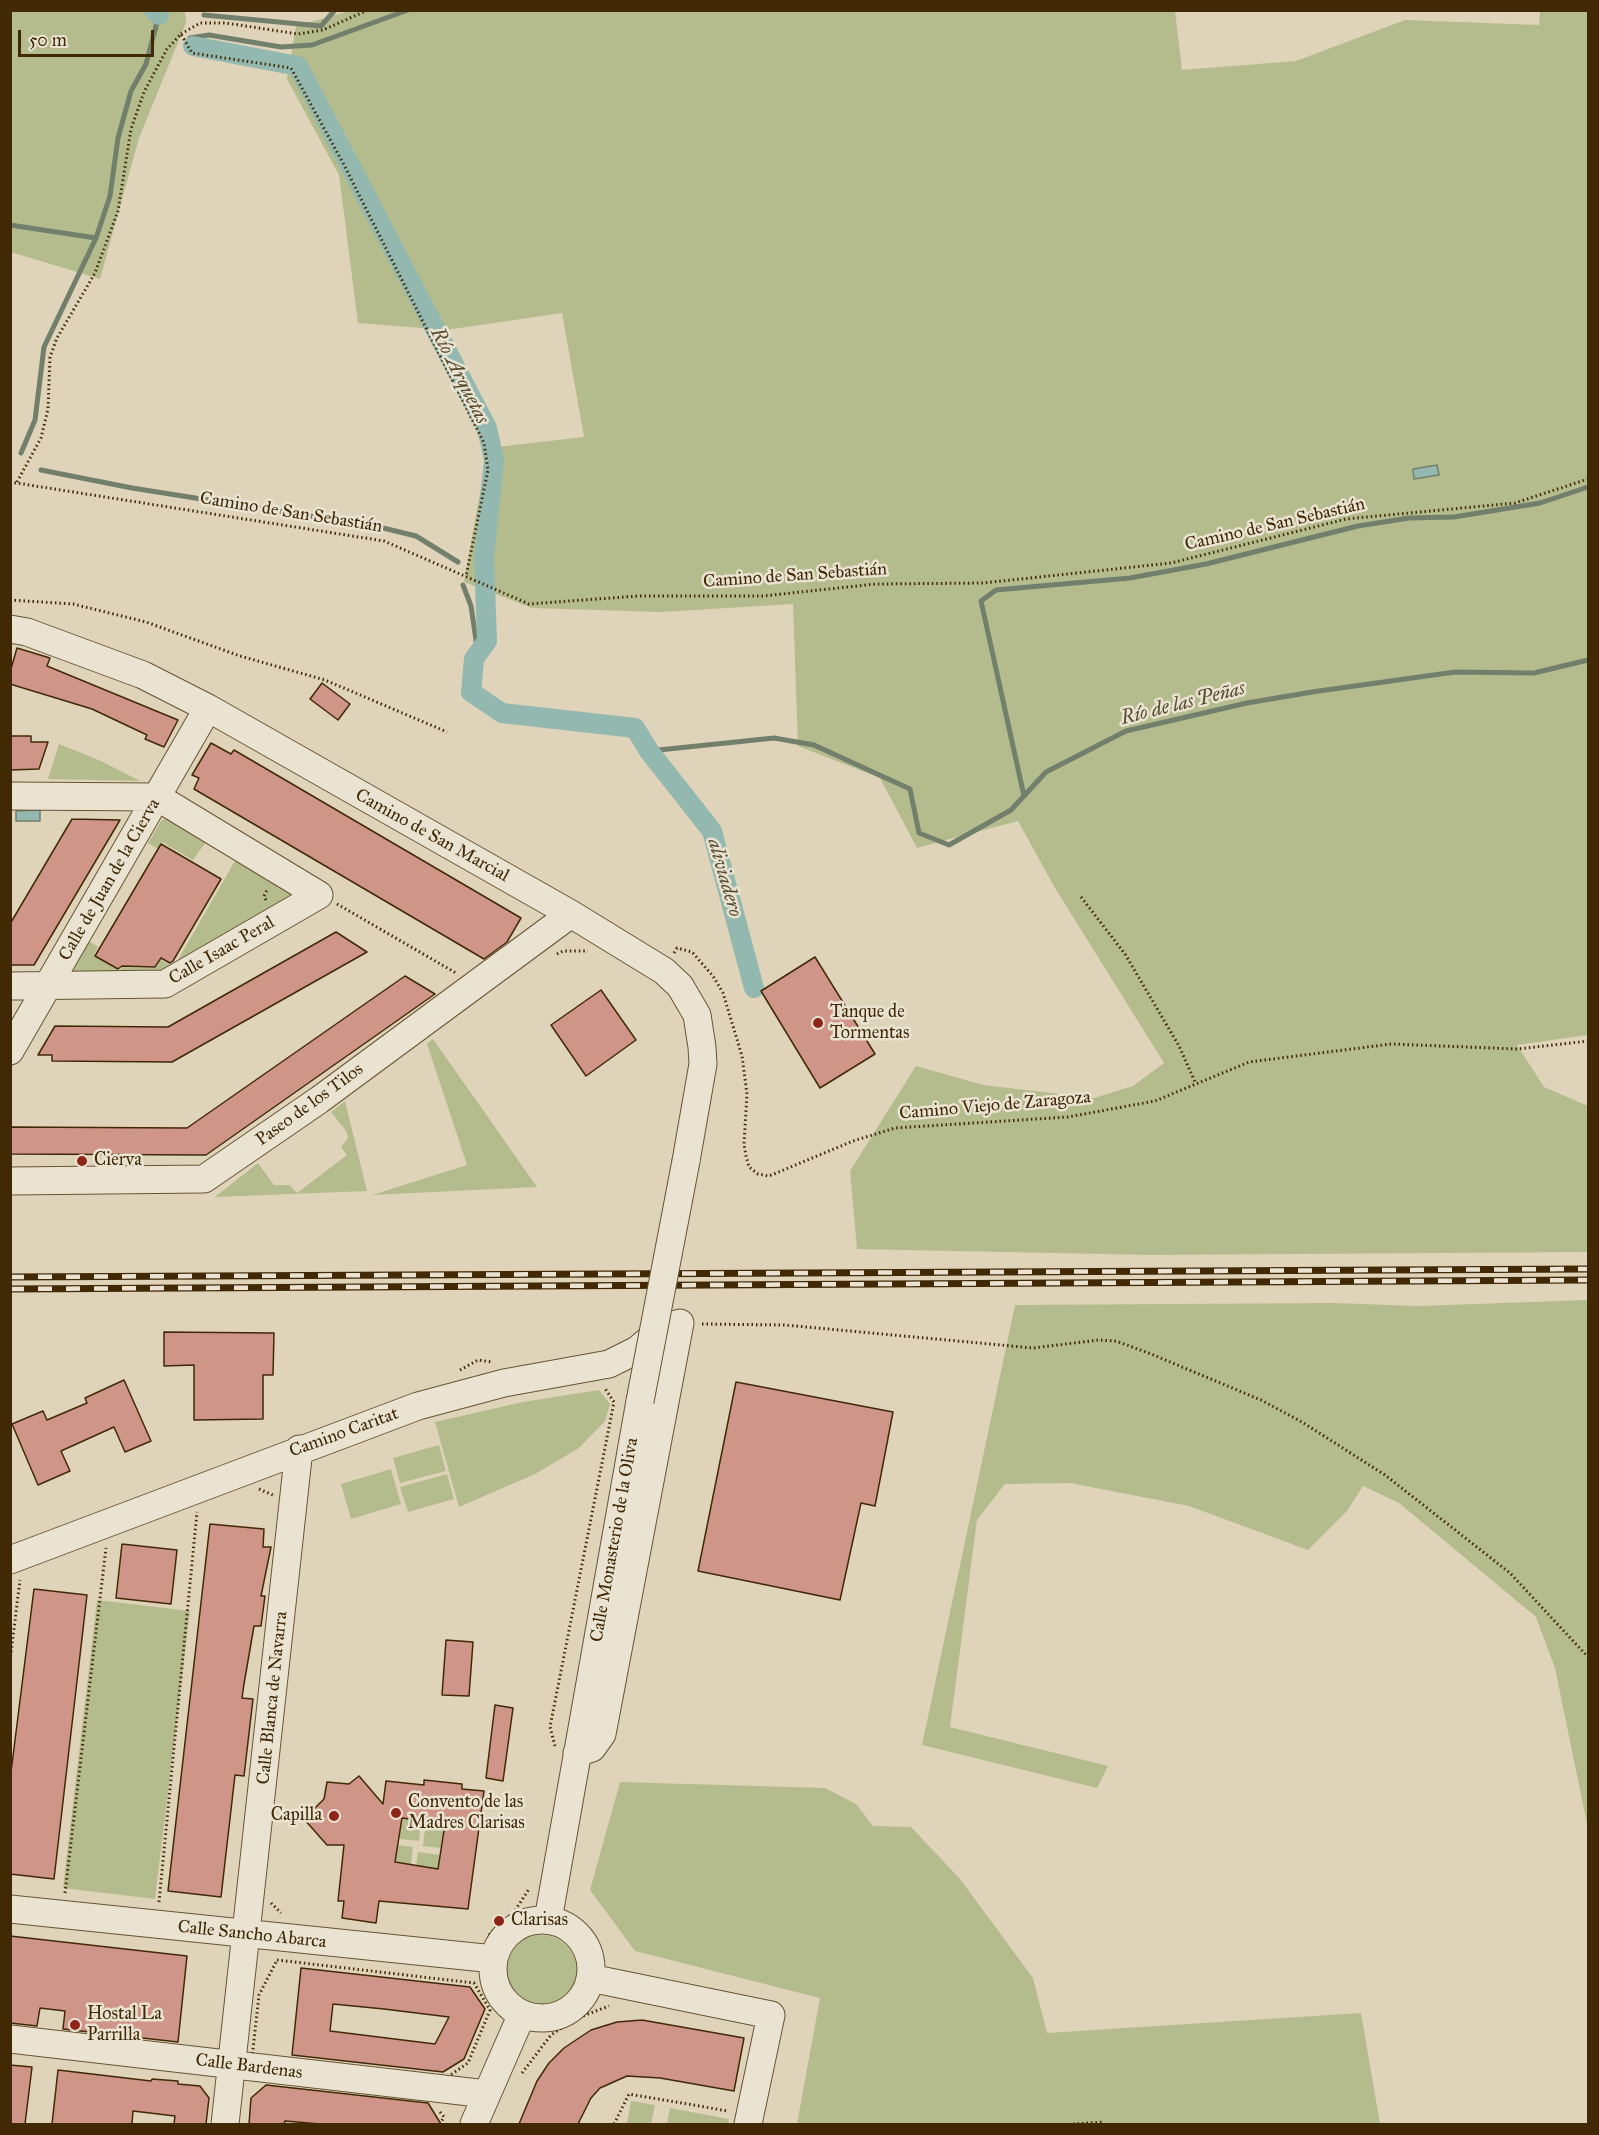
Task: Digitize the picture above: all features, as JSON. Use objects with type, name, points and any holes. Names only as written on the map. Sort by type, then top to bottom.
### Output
[{"type":"street","name":"Camino de San Marcial","points":[[10,629],[27,632],[143,675],[208,708],[571,914],[664,971],[680,986],[697,1015],[702,1040],[703,1064],[686,1161]]},
{"type":"street","name":"Calle de Juan de la Cierva","points":[[10,1052],[208,708]]},
{"type":"street","points":[[10,796],[158,797],[323,897]]},
{"type":"street","name":"Calle Isaac Peral","points":[[10,986],[165,984],[323,897]]},
{"type":"street","name":"Paseo de los Tilos","points":[[10,1181],[204,1179],[319,1100],[571,914]]},
{"type":"street","name":"Calle Monasterio de la Oliva","points":[[548,1920],[566,1750],[640,1401],[686,1161]]},
{"type":"street","points":[[566,1750],[592,1748],[602,1734],[680,1323]]},
{"type":"street","name":"Camino Caritat","points":[[16,1568],[299,1449],[418,1406],[504,1383],[609,1364],[637,1350],[664,1327],[680,1323]]},
{"type":"street","name":"Calle Blanca de Navarra","points":[[225,2124],[242,2062],[248,1936],[299,1449]]},
{"type":"street","name":"Calle Sancho Abarca","points":[[10,1909],[248,1936],[488,1950]]},
{"type":"street","points":[[548,1920],[567,1926],[582,1940],[590,1958],[590,1978],[584,1995],[572,2008],[557,2016],[540,2018],[522,2014],[509,2005],[499,1992],[488,1950],[501,1942],[513,1929],[530,1921],[548,1920]]},
{"type":"street","points":[[590,1978],[771,2015],[740,2118]]},
{"type":"street","points":[[474,2124],[522,2014]]},
{"type":"street","name":"Calle Bardenas","points":[[10,2039],[242,2062],[487,2094]]},
{"type":"path","points":[[17,482],[41,438],[48,409],[50,357],[57,338],[94,273],[118,211],[131,129],[144,92],[167,49],[181,34],[200,23],[226,23],[298,34],[323,30],[368,10]]},
{"type":"path","points":[[181,34],[192,53],[291,68],[343,163],[484,443],[488,470],[466,577]]},
{"type":"path","name":"Camino de San Sebastián","points":[[10,482],[384,542],[529,604],[638,596],[763,596],[876,584],[984,583],[1171,563],[1346,519],[1515,503],[1588,478]]},
{"type":"path","points":[[10,600],[74,604],[146,622],[240,656],[325,680],[447,732]]},
{"type":"path","points":[[268,904],[264,896],[269,887]]},
{"type":"path","points":[[323,897],[461,975]]},
{"type":"path","points":[[1081,897],[1125,954],[1179,1046],[1196,1084]]},
{"type":"path","name":"Camino Viejo de Zaragoza","points":[[664,971],[677,948],[692,952],[713,976],[723,993],[742,1056],[747,1094],[744,1144],[749,1167],[758,1174],[769,1176],[853,1141],[895,1128],[1068,1117],[1155,1101],[1249,1062],[1391,1044],[1517,1049],[1588,1041]]},
{"type":"path","points":[[554,955],[562,951],[593,951]]},
{"type":"path","points":[[680,1323],[785,1325],[1034,1348],[1099,1340],[1116,1341],[1261,1400],[1302,1422],[1384,1475],[1510,1573],[1588,1657]]},
{"type":"path","points":[[566,1750],[550,1727],[614,1401],[602,1384]]},
{"type":"path","points":[[250,1492],[260,1489],[277,1497]]},
{"type":"path","points":[[158,1905],[197,1510],[189,1513]]},
{"type":"path","points":[[54,1893],[65,1894],[107,1542]]},
{"type":"path","points":[[10,1661],[16,1568]]},
{"type":"path","points":[[488,1950],[529,1890],[532,1879]]},
{"type":"path","points":[[266,1896],[287,1920]]},
{"type":"path","points":[[277,1960],[474,1983],[490,2010],[468,2062],[446,2078],[242,2062],[259,1995],[277,1960]]},
{"type":"path","points":[[518,2082],[551,2035],[575,2019],[605,2007],[614,2006]]},
{"type":"path","points":[[614,2124],[629,2094],[740,2118]]},
{"type":"path","points":[[1073,2124],[1103,2122]]},
{"type":"green space","points":[[10,11],[185,11],[186,23],[139,138],[100,279],[11,252]]},
{"type":"green space","points":[[350,11],[1175,11],[1182,70],[1296,61],[1405,20],[1539,25],[1540,11],[1588,11],[1588,1035],[1517,1045],[1544,1087],[1588,1106],[1588,1252],[1150,1255],[857,1249],[850,1171],[916,1066],[983,1085],[1094,1098],[1133,1086],[1164,1063],[1055,888],[1018,821],[917,848],[880,778],[798,746],[793,604],[661,612],[532,608],[464,582],[488,448],[584,437],[562,313],[446,330],[358,323],[339,175],[287,79],[296,26]]},
{"type":"green space","points":[[59,744],[101,761],[140,781],[48,779]]},
{"type":"green space","points":[[167,818],[206,842],[193,860],[162,842],[158,849],[148,843],[161,821]]},
{"type":"green space","points":[[236,859],[297,896],[174,967]]},
{"type":"green space","points":[[89,941],[98,947],[94,955],[120,971],[71,971]]},
{"type":"green space","points":[[161,960],[174,967],[167,971],[120,971],[122,967],[156,968]]},
{"type":"green space","points":[[433,1039],[537,1187],[372,1195],[467,1165],[427,1044]]},
{"type":"green space","points":[[345,1101],[367,1191],[215,1197],[258,1163],[274,1185],[290,1185],[297,1193],[347,1155],[341,1147],[348,1138],[346,1131],[331,1112]]},
{"type":"green space","points":[[1588,1300],[1588,1829],[1555,1668],[1536,1617],[1399,1503],[1363,1486],[1347,1511],[1308,1550],[1189,1506],[1070,1483],[1005,1484],[977,1520],[950,1727],[1108,1766],[1097,1788],[922,1745],[1015,1305],[1334,1303],[1418,1306]]},
{"type":"green space","points":[[599,1390],[610,1404],[605,1421],[579,1448],[535,1474],[459,1507],[435,1422],[523,1402]]},
{"type":"green space","points":[[439,1445],[446,1471],[400,1483],[393,1458]]},
{"type":"green space","points":[[391,1469],[401,1504],[351,1519],[341,1484]]},
{"type":"green space","points":[[447,1474],[454,1499],[408,1512],[400,1487]]},
{"type":"green space","points":[[97,1600],[190,1611],[155,1899],[63,1888]]},
{"type":"green space","points":[[620,1782],[825,1788],[856,1804],[873,1826],[911,1827],[960,1879],[1033,1978],[1047,2033],[1361,2013],[1380,2124],[797,2124],[820,1998],[635,1951],[590,1890]]},
{"type":"green space","points":[[402,1818],[421,1820],[419,1841],[399,1839]]},
{"type":"green space","points":[[426,1821],[445,1824],[441,1848],[423,1846]]},
{"type":"green space","points":[[398,1845],[413,1847],[411,1865],[395,1862]]},
{"type":"green space","points":[[418,1852],[440,1855],[438,1869],[416,1865]]},
{"type":"green space","points":[[541,1935],[562,1941],[572,1951],[578,1972],[572,1993],[562,2003],[541,2009],[520,2003],[510,1993],[504,1972],[510,1951],[520,1941]]},
{"type":"green space","points":[[631,2101],[655,2105],[651,2124],[627,2124]]},
{"type":"green space","points":[[670,2108],[729,2119],[728,2124],[667,2124]]},
{"type":"water","points":[[1437,465],[1439,475],[1414,479],[1413,469]]},
{"type":"water","points":[[40,810],[40,821],[16,821],[16,811]]},
{"type":"building","points":[[17,648],[50,658],[47,666],[178,720],[164,747],[145,739],[147,735],[92,709],[10,684],[10,672]]},
{"type":"building","points":[[322,683],[350,704],[338,720],[310,699]]},
{"type":"building","points":[[10,736],[31,736],[31,742],[48,742],[39,769],[10,770]]},
{"type":"building","points":[[211,743],[231,754],[234,750],[521,918],[507,942],[484,959],[194,789],[199,778],[192,775]]},
{"type":"building","points":[[72,819],[120,820],[34,965],[10,965],[10,924]]},
{"type":"building","points":[[161,844],[221,879],[173,961],[170,963],[161,958],[155,967],[122,966],[118,969],[95,956]]},
{"type":"building","points":[[336,932],[367,952],[172,1062],[52,1061],[52,1055],[38,1055],[55,1026],[168,1027]]},
{"type":"building","name":"Tanque de Tormentas","points":[[815,957],[875,1054],[820,1088],[761,991]]},
{"type":"building","points":[[405,976],[435,994],[206,1155],[10,1154],[10,1127],[187,1128]]},
{"type":"building","points":[[601,990],[636,1040],[586,1076],[551,1025]]},
{"type":"building","points":[[164,1332],[274,1333],[273,1375],[263,1375],[263,1419],[194,1420],[194,1365],[164,1366]]},
{"type":"building","points":[[124,1380],[151,1441],[125,1452],[114,1427],[61,1451],[70,1471],[38,1485],[12,1424],[43,1411],[47,1420],[87,1403],[85,1398]]},
{"type":"building","points":[[736,1382],[893,1412],[875,1506],[861,1503],[840,1600],[698,1571]]},
{"type":"building","points":[[210,1524],[264,1529],[263,1547],[271,1547],[261,1596],[265,1596],[261,1626],[254,1626],[242,1698],[253,1699],[244,1776],[235,1775],[221,1897],[168,1891]]},
{"type":"building","points":[[122,1544],[177,1550],[171,1604],[116,1598]]},
{"type":"building","points":[[34,1589],[87,1595],[54,1879],[10,1874],[10,1780]]},
{"type":"building","points":[[446,1640],[473,1642],[469,1696],[442,1695]]},
{"type":"building","points":[[495,1705],[513,1708],[503,1781],[486,1778]]},
{"type":"building","name":"Convento de las Madres Clarisas","points":[[359,1776],[383,1804],[386,1781],[424,1785],[424,1780],[462,1784],[462,1789],[484,1791],[468,1909],[379,1901],[376,1923],[342,1918],[344,1901],[338,1901],[344,1845],[327,1845],[304,1819],[324,1799],[327,1782],[349,1784]],"holes":[[[402,1818],[445,1824],[438,1869],[395,1862]]]},
{"type":"building","points":[[10,1936],[187,1956],[178,2042],[63,2029],[65,2011],[40,2008],[37,2026],[10,2023]]},
{"type":"building","points":[[301,1968],[470,1987],[485,2009],[464,2059],[443,2072],[292,2055]],"holes":[[[333,2004],[449,2017],[435,2044],[330,2031]]]},
{"type":"building","points":[[642,2020],[744,2038],[734,2091],[660,2078],[627,2076],[600,2088],[591,2098],[578,2124],[519,2124],[537,2081],[549,2063],[564,2048],[591,2030],[617,2022]]},
{"type":"building","points":[[10,2065],[32,2067],[25,2124],[10,2124]]},
{"type":"building","points":[[58,2070],[151,2081],[152,2079],[178,2081],[178,2084],[200,2086],[209,2098],[206,2124],[174,2124],[175,2116],[133,2111],[132,2124],[52,2124]]},
{"type":"building","points":[[266,2085],[428,2103],[441,2124],[320,2124],[285,2121],[284,2124],[249,2124],[251,2098]]},
{"type":"waterway","name":"aliviadero","points":[[154,10],[159,15]]},
{"type":"waterway","name":"Río Arquetas","points":[[204,15],[321,26],[335,10]]},
{"type":"waterway","name":"Río Arquetas","points":[[190,38],[209,35],[281,47],[312,45],[408,10]]},
{"type":"waterway","points":[[21,453],[35,420],[44,347],[96,238],[110,196],[118,138],[131,91],[146,64],[159,15]]},
{"type":"waterway","name":"Río Arquetas","points":[[193,46],[298,66],[487,428],[494,460],[484,558],[487,641],[474,659],[471,692],[502,713],[635,728],[649,751],[712,831],[754,988]]},
{"type":"waterway","points":[[10,225],[96,238]]},
{"type":"waterway","points":[[41,470],[132,488],[379,527],[416,536],[458,562]]},
{"type":"waterway","points":[[1024,796],[981,601],[996,590],[1130,578],[1206,564],[1358,526],[1409,518],[1454,517],[1540,503],[1588,487]]},
{"type":"waterway","points":[[463,585],[471,606],[478,654]]},
{"type":"waterway","name":"Río de las Peñas","points":[[649,751],[774,738],[814,745],[910,789],[919,833],[949,845],[1011,810],[1046,772],[1126,731],[1247,703],[1312,692],[1455,672],[1534,673],[1588,660]]},
{"type":"railway","points":[[10,1277],[1588,1269]]},
{"type":"railway","points":[[10,1289],[1588,1280]]},
{"type":"place","name":"Tanque de Tormentas","points":[[818,1023]]},
{"type":"place","name":"Cierva","points":[[82,1161]]},
{"type":"place","name":"Convento de las Madres Clarisas","points":[[396,1813]]},
{"type":"place","name":"Capilla","points":[[334,1816]]},
{"type":"place","name":"Clarisas","points":[[499,1921]]},
{"type":"place","name":"Hostal La Parrilla","points":[[75,2025]]}]
